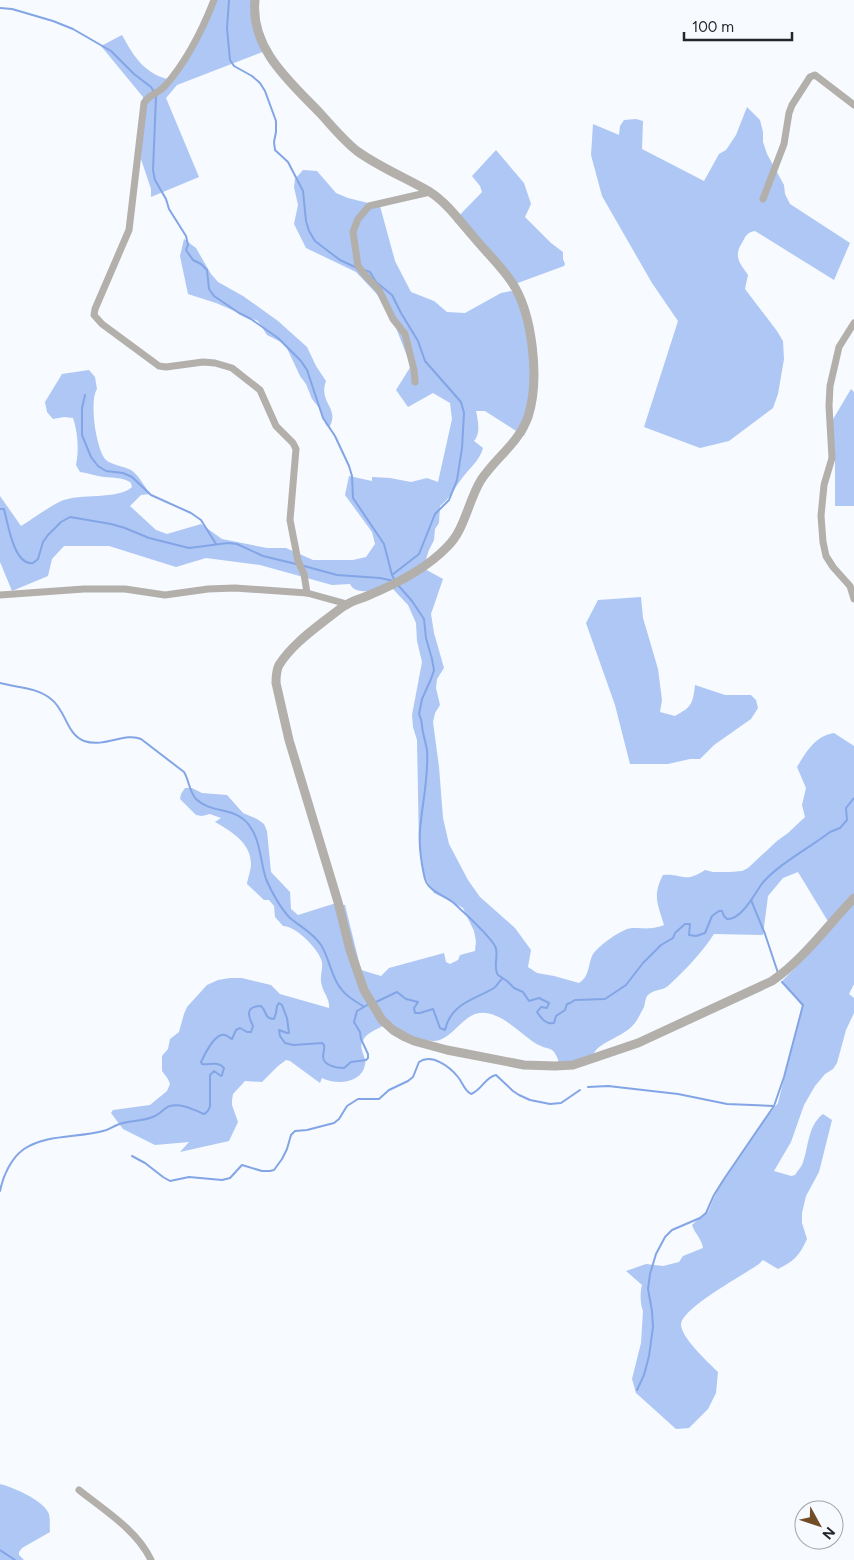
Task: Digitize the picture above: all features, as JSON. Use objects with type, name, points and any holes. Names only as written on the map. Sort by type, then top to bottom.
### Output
[{"type":"street","points":[[214,0],[186,59],[164,87],[149,97],[144,103],[129,230],[94,308],[94,315],[102,324],[159,366],[166,367],[199,362],[219,364],[232,368],[260,390],[276,426],[293,443],[296,449],[290,520],[298,561],[304,574],[307,593]]},
{"type":"street","points":[[255,0],[255,18],[260,38],[273,62],[288,80],[356,150],[430,192],[447,206],[511,281],[522,300],[532,347],[532,395],[528,416],[511,447],[492,466],[481,481],[453,540],[427,564],[392,584],[347,604],[296,645],[279,666],[276,674],[276,683],[289,740],[338,902],[350,950],[364,990],[382,1020],[393,1030],[414,1041],[447,1050],[524,1065],[573,1065],[638,1043],[772,981],[796,961],[854,898]]},
{"type":"street","points":[[763,198],[784,144],[792,105],[810,77],[815,75],[854,105]]},
{"type":"street","points":[[415,382],[405,334],[394,320],[379,290],[358,266],[353,232],[358,219],[369,206],[430,192]]},
{"type":"street","points":[[854,323],[839,347],[830,386],[829,406],[832,458],[824,485],[821,516],[826,556],[850,586],[854,599]]},
{"type":"street","points":[[0,595],[84,589],[125,589],[165,595],[235,588],[307,593],[347,604]]},
{"type":"street","points":[[79,1490],[134,1536],[147,1551],[151,1560]]},
{"type":"shaded area","points":[[217,0],[256,0],[265,51],[177,85],[166,98],[199,177],[151,197],[151,189],[141,159],[143,97],[101,46],[122,35],[141,64],[154,74],[172,80]]},
{"type":"shaded area","points":[[747,107],[760,120],[767,154],[784,185],[785,194],[790,204],[850,243],[834,280],[755,231],[746,235],[738,251],[738,259],[748,275],[745,289],[783,341],[784,359],[778,394],[773,408],[729,441],[700,448],[644,427],[678,321],[652,283],[602,196],[591,155],[593,124],[619,135],[620,126],[624,120],[636,119],[643,121],[642,149],[704,181],[719,154],[726,150],[736,135]]},
{"type":"shaded area","points":[[496,150],[524,183],[531,204],[525,217],[551,243],[563,252],[565,264],[515,284],[454,221],[482,192],[472,176]]},
{"type":"shaded area","points":[[303,170],[317,171],[336,193],[380,206],[395,261],[411,292],[434,301],[447,312],[465,313],[501,293],[511,291],[517,295],[534,353],[528,427],[524,436],[485,411],[476,411],[478,431],[474,441],[483,448],[476,461],[440,506],[439,523],[435,529],[434,540],[423,568],[443,579],[431,614],[434,633],[444,668],[437,679],[436,688],[440,705],[435,713],[433,722],[443,818],[449,844],[468,880],[480,897],[515,928],[531,950],[528,967],[537,973],[579,983],[582,981],[592,956],[611,938],[633,928],[651,928],[664,925],[657,900],[658,889],[663,875],[687,877],[705,870],[713,872],[742,871],[748,868],[805,817],[802,805],[806,788],[797,767],[808,750],[817,741],[834,733],[854,746],[854,984],[849,994],[854,998],[854,1013],[846,1030],[837,1063],[815,1086],[804,1105],[791,1142],[774,1171],[791,1176],[795,1175],[802,1165],[811,1131],[818,1119],[823,1114],[832,1120],[819,1172],[806,1196],[802,1213],[802,1223],[807,1239],[799,1254],[788,1264],[778,1269],[763,1260],[702,1301],[684,1317],[681,1324],[685,1336],[718,1372],[716,1393],[708,1409],[689,1428],[676,1429],[636,1393],[632,1379],[641,1343],[642,1285],[626,1271],[646,1264],[663,1266],[679,1262],[683,1256],[703,1248],[692,1225],[708,1212],[718,1189],[758,1128],[778,1103],[802,1006],[782,981],[832,928],[798,872],[783,878],[768,896],[763,935],[714,934],[698,955],[668,986],[647,996],[638,1019],[631,1027],[596,1050],[590,1060],[559,1063],[556,1054],[552,1050],[535,1043],[498,1017],[483,1013],[475,1014],[465,1020],[450,1034],[434,1041],[415,1038],[383,1026],[377,1029],[368,1034],[361,1045],[365,1062],[363,1071],[359,1076],[347,1081],[334,1082],[322,1078],[320,1083],[286,1060],[262,1082],[245,1081],[233,1094],[232,1105],[238,1122],[229,1141],[180,1152],[189,1142],[155,1145],[123,1129],[111,1113],[113,1110],[150,1105],[167,1091],[170,1084],[162,1071],[162,1056],[168,1049],[170,1039],[179,1032],[187,1007],[207,985],[218,980],[242,978],[271,985],[280,994],[329,1008],[329,1002],[321,983],[322,962],[320,957],[306,939],[294,930],[283,926],[275,917],[274,906],[269,900],[264,900],[247,884],[251,869],[248,850],[239,838],[215,822],[221,818],[210,814],[196,815],[180,799],[185,788],[192,788],[202,793],[227,795],[243,813],[264,824],[267,831],[271,872],[290,892],[291,909],[298,915],[333,904],[345,905],[361,970],[381,976],[389,968],[444,953],[446,962],[450,964],[458,960],[460,955],[475,951],[474,931],[463,908],[434,893],[423,873],[419,847],[417,740],[412,715],[422,662],[417,641],[416,623],[408,605],[392,588],[363,591],[353,588],[350,584],[332,585],[260,565],[206,558],[176,567],[109,546],[64,546],[52,559],[48,576],[12,591],[0,562],[0,496],[21,526],[61,501],[78,497],[118,494],[132,487],[131,483],[125,480],[80,472],[76,465],[78,442],[73,418],[53,419],[47,412],[45,402],[62,374],[89,370],[95,377],[97,389],[94,414],[102,455],[108,462],[131,470],[139,478],[150,494],[141,495],[130,506],[156,530],[167,534],[201,524],[222,539],[267,548],[286,548],[313,560],[353,560],[366,557],[375,544],[372,532],[345,495],[349,476],[372,481],[372,477],[411,482],[427,478],[438,482],[452,419],[450,403],[433,393],[408,407],[396,390],[411,366],[387,305],[356,272],[306,248],[294,224],[298,205],[294,187],[295,179]]},
{"type":"shaded area","points":[[184,239],[196,248],[211,274],[218,282],[243,296],[278,321],[307,347],[326,381],[324,393],[332,415],[332,422],[329,428],[320,409],[312,399],[285,344],[267,335],[258,321],[216,303],[188,294],[180,256]]},
{"type":"shaded area","points":[[851,389],[854,392],[854,506],[835,506],[835,462],[829,426]]},
{"type":"shaded area","points":[[641,597],[643,618],[658,669],[662,700],[660,712],[675,716],[685,710],[691,704],[695,685],[725,695],[751,695],[756,700],[758,708],[751,719],[714,745],[700,759],[690,759],[668,764],[630,764],[615,705],[586,623],[598,600]]},
{"type":"shaded area","points":[[0,1484],[34,1499],[45,1507],[49,1514],[50,1532],[22,1548],[19,1555],[24,1560],[0,1560]]},
{"type":"waterway","points":[[229,0],[227,28],[230,60],[234,66],[260,83],[265,91],[276,121],[275,150],[288,162],[303,191],[309,231],[315,241],[340,260],[357,268]]},
{"type":"waterway","points":[[0,8],[12,9],[73,29],[111,51],[134,74],[151,87],[154,92]]},
{"type":"waterway","points":[[156,96],[153,170],[155,180],[166,199],[169,209],[186,236],[188,245],[186,250],[193,260],[207,270],[209,289],[214,296],[278,338],[301,361],[307,370],[323,418],[335,436],[349,466],[352,476],[353,498],[384,544],[394,579]]},
{"type":"waterway","points":[[364,270],[370,272],[376,282],[392,295],[418,341],[425,361],[461,402],[464,413],[462,448],[457,480],[449,500],[435,514],[419,554],[392,575]]},
{"type":"waterway","points":[[85,395],[82,408],[82,435],[91,457],[98,466],[106,471],[123,473],[132,477],[151,495],[191,513],[201,520],[216,544]]},
{"type":"waterway","points":[[0,509],[4,509],[13,543],[21,558],[26,562],[33,563],[38,559],[43,542],[48,535],[61,522],[70,517],[111,524],[149,538],[189,548],[228,543],[237,544],[263,556],[296,564]]},
{"type":"waterway","points":[[304,566],[337,575],[380,578],[394,581]]},
{"type":"waterway","points":[[398,585],[424,619],[426,638],[434,670],[422,699],[419,714],[427,750],[420,835],[421,858],[426,881],[433,890],[452,901],[490,939],[496,949],[496,969],[498,975],[514,988],[523,992],[529,1001],[539,998],[549,1003],[547,1008],[541,1007],[537,1012],[546,1022],[554,1023],[556,1016],[565,1010],[567,1004],[575,1000],[605,999],[626,985],[643,963],[661,945],[673,938],[675,933],[685,924],[690,924],[689,935],[696,936],[705,933],[712,916],[719,911],[722,911],[727,919],[737,916],[747,906],[761,885],[775,871],[830,832],[840,828],[847,820],[846,808],[854,798]]},
{"type":"waterway","points":[[0,683],[33,690],[51,699],[60,709],[73,733],[84,741],[100,743],[128,737],[141,739],[184,772],[192,793],[202,804],[230,812],[243,819],[253,831],[266,879],[280,905],[290,918],[318,941],[324,950],[338,985],[346,995],[363,1006]]},
{"type":"waterway","points":[[751,900],[778,973]]},
{"type":"waterway","points":[[376,1002],[397,992],[406,999],[418,1002],[414,1008],[415,1013],[433,1009],[440,1028],[445,1030],[452,1014],[458,1008],[471,999],[494,988],[502,979]]},
{"type":"waterway","points":[[637,1390],[644,1375],[649,1356],[653,1327],[648,1289],[656,1254],[665,1237],[672,1230],[700,1218],[706,1213],[724,1179],[774,1106],[784,1077],[803,1005],[782,982]]},
{"type":"waterway","points":[[0,1191],[5,1173],[11,1162],[19,1153],[33,1144],[52,1139],[105,1131],[122,1123],[150,1118],[174,1105],[183,1106],[204,1114],[209,1110],[210,1106],[210,1075],[214,1071],[221,1076],[224,1068],[214,1064],[202,1064],[201,1062],[211,1044],[221,1035],[232,1039],[236,1030],[240,1028],[251,1032],[253,1026],[249,1012],[252,1008],[261,1006],[267,1016],[274,1019],[279,1003],[282,1005],[287,1018],[289,1033],[279,1030],[280,1036],[285,1043],[293,1045],[322,1043],[324,1045],[323,1057],[326,1063],[344,1068],[351,1062],[368,1058],[360,1032],[354,1022],[357,1011],[369,1004]]},
{"type":"waterway","points":[[132,1156],[170,1181],[189,1177],[222,1180],[230,1178],[242,1165],[262,1171],[274,1170],[282,1159],[291,1135],[295,1131],[334,1123],[339,1119],[347,1106],[358,1099],[379,1099],[389,1090],[408,1081],[413,1077],[419,1062],[429,1059],[446,1065],[455,1073],[471,1094],[478,1090],[489,1078],[496,1075],[519,1095],[530,1100],[550,1104],[561,1103],[580,1090]]},
{"type":"waterway","points":[[588,1087],[608,1086],[678,1094],[727,1104],[774,1106]]},
{"type":"waterway","points":[[0,1550],[15,1560]]}]
